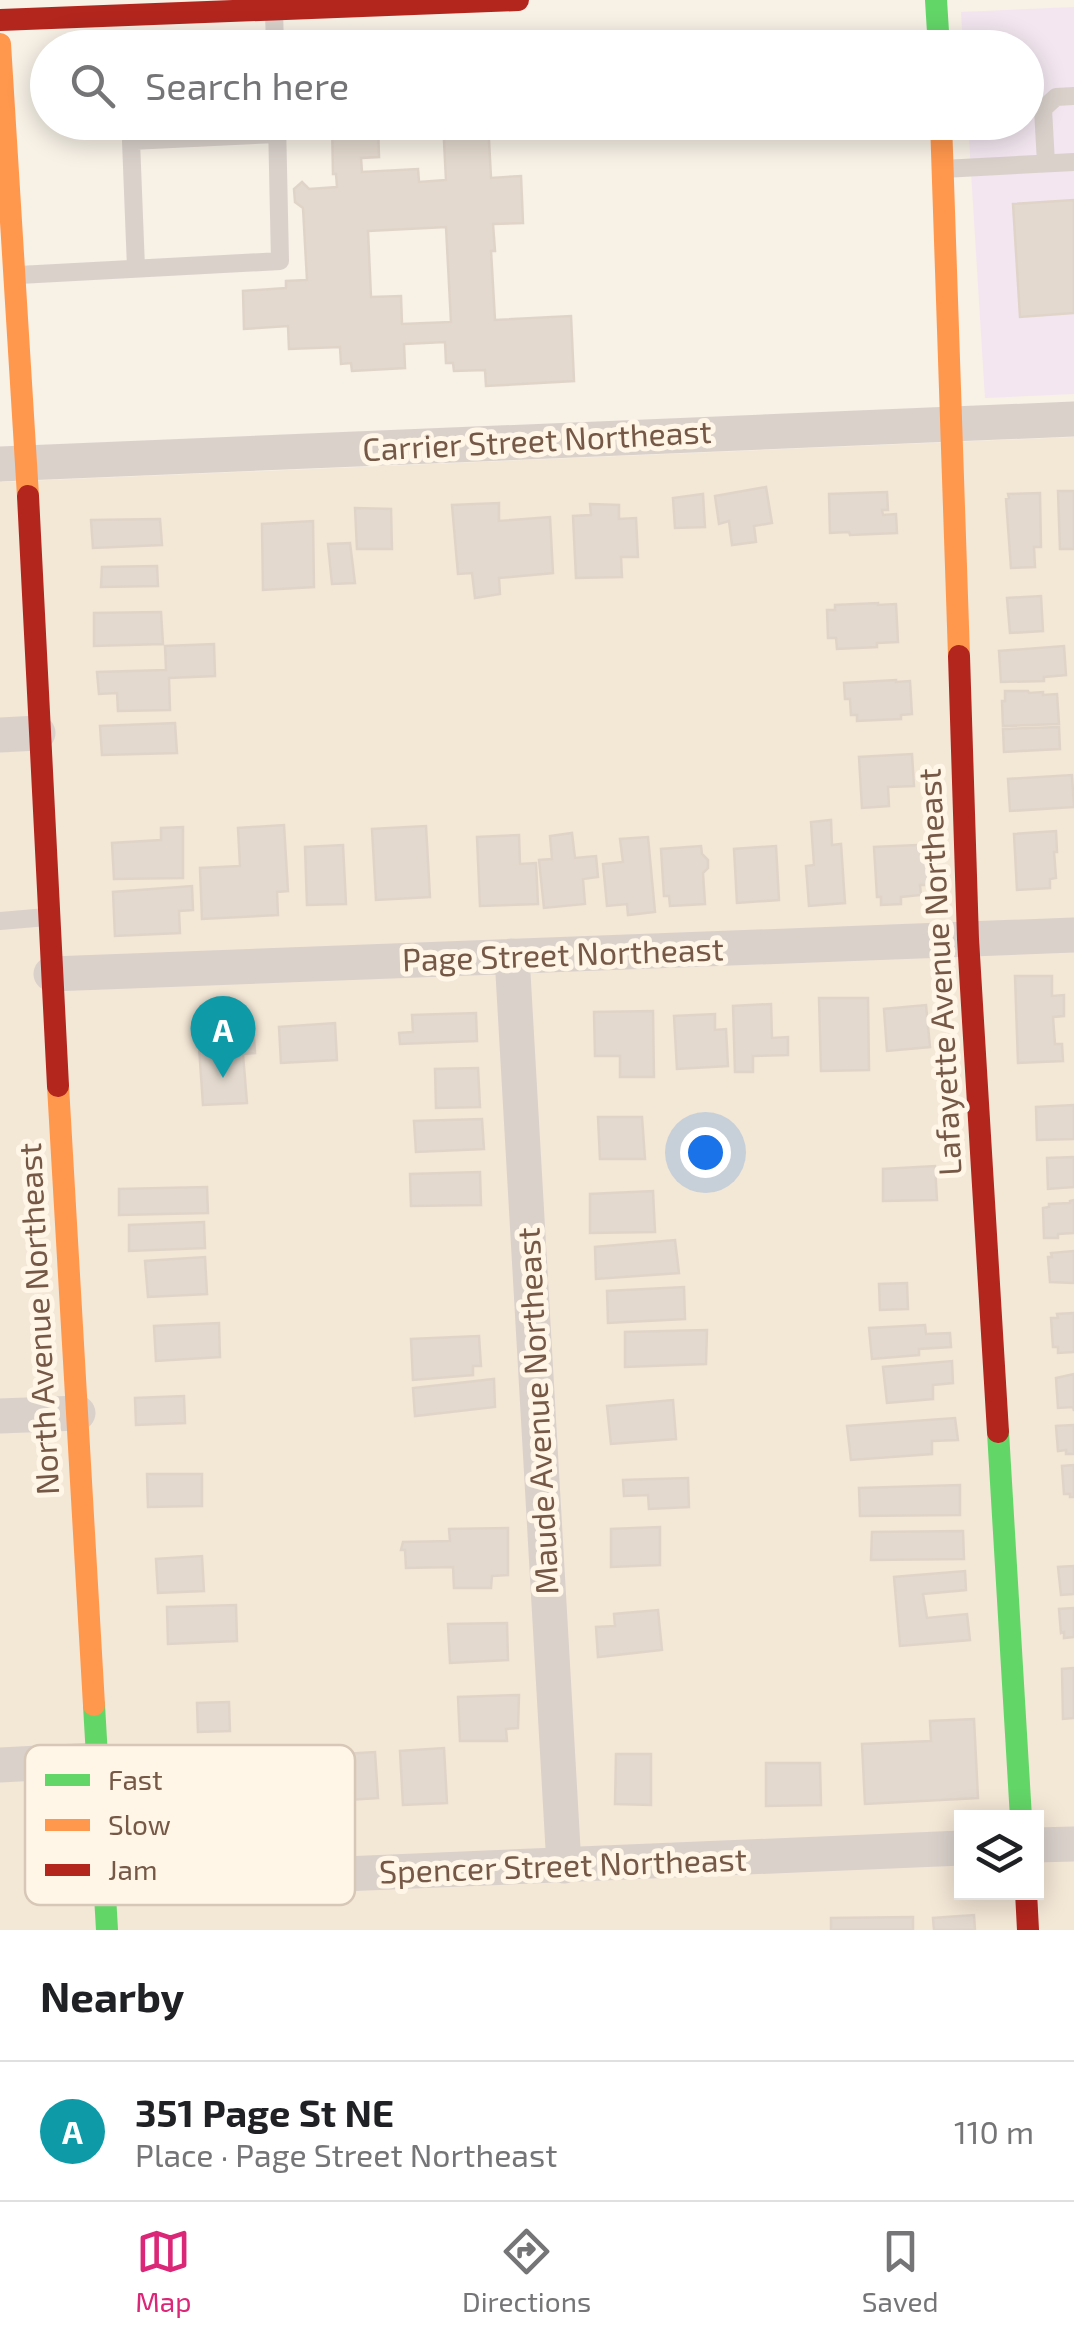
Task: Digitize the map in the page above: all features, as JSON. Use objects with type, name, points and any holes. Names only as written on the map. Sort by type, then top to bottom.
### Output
[{"type":"street","points":[[0,20],[518,0]]},
{"type":"street","points":[[936,0],[938,30]]},
{"type":"street","name":"North Avenue Northeast","points":[[0,44],[14,275],[13,464],[38,733],[95,1745]]},
{"type":"street","name":"Lafayette Avenue Northeast","points":[[942,140],[968,939],[1021,1810]]},
{"type":"street","name":"Carrier Street Northeast","points":[[13,464],[1074,418]]},
{"type":"street","points":[[0,735],[38,733]]},
{"type":"street","name":"Page Street Northeast","points":[[51,974],[1074,934]]},
{"type":"street","name":"Maude Avenue Northeast","points":[[512,956],[564,1866]]},
{"type":"street","points":[[0,1416],[78,1413]]},
{"type":"street","points":[[0,1765],[25,1764]]},
{"type":"street","points":[[1044,1845],[1074,1844]]},
{"type":"street","name":"Spencer Street Northeast","points":[[355,1874],[954,1848]]},
{"type":"street","points":[[1026,1900],[1028,1930]]},
{"type":"street","name":"North Avenue Northeast","points":[[105,1905],[107,1930]]},
{"type":"lane","points":[[274,10],[275,30]]},
{"type":"lane","points":[[1046,164],[1044,110],[1056,97],[1074,96]]},
{"type":"lane","points":[[136,268],[131,141],[142,140]]},
{"type":"lane","points":[[14,275],[280,261],[277,140]]},
{"type":"lane","points":[[943,169],[1074,162]]},
{"type":"lane","points":[[0,920],[48,918]]},
{"type":"shaded area","points":[[1074,7],[1074,394],[985,398],[969,140],[1044,140],[1044,30],[962,30],[961,12]]},
{"type":"shaded area","points":[[1074,437],[1074,1930],[0,1930],[0,464],[2,482]]},
{"type":"building","points":[[332,140],[379,140],[379,157],[361,158],[362,172],[418,169],[419,182],[446,180],[444,140],[489,140],[491,178],[521,176],[523,223],[493,224],[495,320],[571,316],[574,381],[486,386],[485,370],[454,371],[453,363],[446,363],[445,342],[404,344],[405,368],[352,371],[351,363],[341,364],[340,347],[289,349],[288,326],[244,329],[243,291],[286,288],[286,281],[307,280],[303,208],[295,202],[294,189],[302,182],[309,189],[337,187]],"holes":[[[446,227],[451,322],[402,324],[401,296],[371,297],[368,231]]]},
{"type":"building","points":[[1074,200],[1074,313],[1020,317],[1013,204]]},
{"type":"building","points":[[766,487],[772,523],[754,526],[756,542],[732,545],[729,521],[719,524],[715,496]]},
{"type":"building","points":[[1058,491],[1074,491],[1074,549],[1060,549]]},
{"type":"building","points":[[887,492],[888,510],[882,510],[883,515],[896,514],[897,533],[830,533],[829,494]]},
{"type":"building","points":[[1040,493],[1041,547],[1034,547],[1035,567],[1011,568],[1006,499],[1008,494]]},
{"type":"building","points":[[703,494],[705,527],[675,528],[673,498]]},
{"type":"building","points":[[499,503],[499,521],[550,517],[553,573],[499,578],[500,594],[475,598],[472,573],[458,574],[452,505]]},
{"type":"building","points":[[590,504],[619,505],[619,519],[636,518],[638,557],[621,557],[622,577],[576,578],[573,516],[591,515]]},
{"type":"building","points":[[355,508],[391,509],[392,549],[357,549]]},
{"type":"building","points":[[160,519],[162,545],[93,548],[91,520]]},
{"type":"building","points":[[313,521],[314,587],[263,590],[262,524]]},
{"type":"building","points":[[350,543],[355,583],[332,584],[328,544]]},
{"type":"building","points":[[157,566],[158,586],[101,587],[102,567]]},
{"type":"building","points":[[1041,596],[1043,631],[1010,633],[1007,598]]},
{"type":"building","points":[[896,604],[898,642],[837,649],[836,638],[828,638],[827,610],[835,610],[835,605]]},
{"type":"building","points":[[161,612],[163,644],[94,646],[94,613]]},
{"type":"building","points":[[214,644],[215,676],[169,678],[170,710],[118,711],[117,693],[99,694],[97,672],[166,670],[165,646]]},
{"type":"building","points":[[1064,646],[1066,675],[1044,677],[1044,681],[1001,682],[999,651]]},
{"type":"building","points":[[910,681],[912,714],[901,715],[901,719],[857,721],[857,715],[851,715],[844,683]]},
{"type":"building","points":[[1005,691],[1057,694],[1059,724],[1003,726]]},
{"type":"building","points":[[175,723],[177,753],[102,755],[100,726]]},
{"type":"building","points":[[1059,727],[1060,749],[1004,752],[1003,729]]},
{"type":"building","points":[[912,754],[914,786],[888,787],[889,806],[862,808],[859,757]]},
{"type":"building","points":[[1072,775],[1074,807],[1010,811],[1008,779]]},
{"type":"building","points":[[831,820],[832,845],[841,844],[845,903],[809,906],[806,866],[814,865],[811,822]]},
{"type":"building","points":[[284,825],[288,891],[277,892],[278,915],[202,919],[200,868],[240,866],[238,828]]},
{"type":"building","points":[[426,826],[430,897],[376,900],[372,829]]},
{"type":"building","points":[[183,827],[183,878],[114,879],[112,843],[161,840],[161,828]]},
{"type":"building","points":[[1056,831],[1056,878],[1050,879],[1050,888],[1017,890],[1014,834]]},
{"type":"building","points":[[572,833],[575,858],[596,856],[598,877],[583,879],[585,904],[544,908],[539,860],[552,859],[550,836]]},
{"type":"building","points":[[519,835],[520,864],[536,863],[538,904],[480,906],[477,837]]},
{"type":"building","points":[[648,837],[655,912],[628,915],[627,904],[607,906],[603,864],[623,862],[620,839]]},
{"type":"building","points":[[343,845],[346,904],[307,905],[305,847]]},
{"type":"building","points":[[917,845],[918,850],[927,849],[928,885],[920,885],[921,895],[901,897],[901,904],[881,905],[881,897],[877,897],[874,847]]},
{"type":"building","points":[[701,846],[708,860],[703,873],[705,904],[670,906],[669,896],[664,896],[661,849]]},
{"type":"building","points":[[776,846],[779,900],[737,903],[734,849]]},
{"type":"building","points":[[192,886],[193,910],[179,911],[180,933],[115,936],[113,892]]},
{"type":"building","points":[[1015,976],[1052,976],[1052,996],[1064,995],[1064,1016],[1053,1017],[1055,1044],[1062,1044],[1063,1061],[1018,1063]]},
{"type":"building","points":[[819,998],[868,998],[869,1070],[821,1071]]},
{"type":"building","points":[[771,1004],[772,1038],[788,1037],[788,1055],[753,1056],[753,1072],[735,1072],[733,1006]]},
{"type":"building","points":[[926,1005],[930,1047],[887,1051],[884,1009]]},
{"type":"building","points":[[653,1011],[654,1077],[620,1077],[620,1056],[595,1056],[594,1012]]},
{"type":"building","points":[[476,1013],[477,1041],[400,1044],[399,1033],[413,1032],[412,1015]]},
{"type":"building","points":[[715,1014],[715,1030],[726,1029],[728,1066],[677,1069],[674,1016]]},
{"type":"building","points":[[253,1021],[255,1053],[243,1054],[247,1103],[203,1105],[198,1032],[217,1031],[217,1022]]},
{"type":"building","points":[[335,1023],[337,1060],[281,1063],[279,1027]]},
{"type":"building","points":[[478,1068],[480,1107],[436,1108],[435,1069]]},
{"type":"building","points":[[1074,1105],[1074,1139],[1037,1140],[1036,1107]]},
{"type":"building","points":[[598,1117],[642,1117],[645,1159],[600,1159]]},
{"type":"building","points":[[482,1119],[484,1149],[416,1152],[414,1121]]},
{"type":"building","points":[[1074,1157],[1074,1187],[1048,1189],[1047,1158]]},
{"type":"building","points":[[935,1166],[937,1200],[883,1201],[883,1169]]},
{"type":"building","points":[[480,1172],[481,1205],[411,1206],[410,1174]]},
{"type":"building","points":[[207,1187],[208,1213],[119,1215],[119,1189]]},
{"type":"building","points":[[653,1191],[655,1232],[590,1233],[590,1194]]},
{"type":"building","points":[[1074,1200],[1074,1233],[1044,1238],[1043,1208]]},
{"type":"building","points":[[204,1222],[205,1248],[129,1251],[129,1225]]},
{"type":"building","points":[[675,1240],[679,1273],[596,1279],[595,1247]]},
{"type":"building","points":[[1074,1251],[1074,1283],[1050,1282],[1051,1253]]},
{"type":"building","points":[[205,1257],[207,1294],[148,1297],[145,1261]]},
{"type":"building","points":[[907,1283],[908,1309],[880,1310],[879,1284]]},
{"type":"building","points":[[684,1287],[685,1319],[608,1323],[607,1291]]},
{"type":"building","points":[[1074,1313],[1074,1352],[1058,1353],[1058,1347],[1053,1347],[1051,1318]]},
{"type":"building","points":[[219,1323],[220,1357],[156,1361],[154,1326]]},
{"type":"building","points":[[925,1325],[926,1334],[950,1333],[951,1347],[919,1349],[919,1355],[872,1359],[869,1328]]},
{"type":"building","points":[[707,1330],[706,1364],[625,1367],[625,1332]]},
{"type":"building","points":[[479,1336],[481,1366],[473,1366],[473,1375],[413,1380],[411,1339]]},
{"type":"building","points":[[952,1361],[953,1383],[933,1385],[933,1399],[887,1403],[883,1367]]},
{"type":"building","points":[[1074,1374],[1074,1411],[1073,1407],[1058,1408],[1056,1378]]},
{"type":"building","points":[[494,1379],[495,1407],[415,1416],[413,1388]]},
{"type":"building","points":[[184,1396],[185,1423],[136,1425],[135,1398]]},
{"type":"building","points":[[673,1400],[676,1439],[611,1444],[607,1406]]},
{"type":"building","points":[[955,1418],[958,1440],[932,1441],[932,1454],[851,1460],[847,1426]]},
{"type":"building","points":[[1074,1425],[1074,1454],[1058,1451],[1056,1426]]},
{"type":"building","points":[[1074,1465],[1074,1497],[1070,1497],[1064,1494],[1062,1466]]},
{"type":"building","points":[[147,1474],[202,1474],[202,1506],[148,1507]]},
{"type":"building","points":[[688,1478],[689,1507],[649,1509],[648,1495],[624,1496],[623,1480]]},
{"type":"building","points":[[960,1485],[960,1515],[860,1516],[859,1488]]},
{"type":"building","points":[[660,1527],[660,1565],[611,1567],[611,1529]]},
{"type":"building","points":[[508,1528],[508,1575],[492,1576],[491,1588],[454,1588],[453,1567],[406,1568],[403,1542],[450,1541],[449,1529]]},
{"type":"building","points":[[963,1531],[964,1559],[871,1560],[872,1532]]},
{"type":"building","points":[[202,1556],[204,1591],[158,1593],[156,1559]]},
{"type":"building","points":[[1074,1566],[1074,1594],[1061,1595],[1058,1567]]},
{"type":"building","points":[[965,1571],[966,1590],[923,1594],[927,1618],[967,1614],[970,1640],[900,1646],[894,1577]]},
{"type":"building","points":[[236,1605],[237,1641],[168,1644],[167,1607]]},
{"type":"building","points":[[1074,1608],[1074,1637],[1064,1638],[1059,1609]]},
{"type":"building","points":[[658,1610],[662,1650],[598,1657],[596,1627],[615,1626],[614,1614]]},
{"type":"building","points":[[507,1623],[508,1660],[450,1663],[448,1624]]},
{"type":"building","points":[[1074,1668],[1074,1718],[1063,1719],[1062,1669]]},
{"type":"building","points":[[519,1695],[518,1728],[506,1729],[507,1741],[460,1741],[458,1697]]},
{"type":"building","points":[[229,1702],[230,1731],[198,1732],[197,1703]]},
{"type":"building","points":[[974,1719],[978,1798],[865,1804],[862,1744],[931,1741],[930,1721]]},
{"type":"building","points":[[444,1748],[447,1803],[403,1805],[400,1751]]},
{"type":"building","points":[[375,1752],[378,1798],[355,1799],[355,1753]]},
{"type":"building","points":[[616,1754],[651,1754],[651,1805],[615,1804]]},
{"type":"building","points":[[766,1763],[820,1763],[821,1805],[766,1806]]},
{"type":"building","points":[[974,1915],[975,1930],[934,1930],[933,1918]]},
{"type":"building","points":[[913,1917],[913,1930],[831,1930],[831,1918]]},
{"type":"traffic: fast","points":[[936,0],[938,30]]},
{"type":"traffic: fast","points":[[998,1432],[1021,1810]]},
{"type":"traffic: fast","points":[[94,1705],[96,1745]]},
{"type":"traffic: fast","points":[[106,1905],[107,1930]]},
{"type":"traffic: slow","points":[[0,44],[28,496]]},
{"type":"traffic: slow","points":[[942,140],[959,656]]},
{"type":"traffic: slow","points":[[58,1086],[94,1705]]},
{"type":"traffic: jam","points":[[0,20],[518,0]]},
{"type":"traffic: jam","points":[[28,496],[58,1086]]},
{"type":"traffic: jam","points":[[959,656],[968,939],[998,1432]]},
{"type":"traffic: jam","points":[[1026,1900],[1028,1930]]},
{"type":"place","name":"351 Page St NE","points":[[223,1078]]}]
